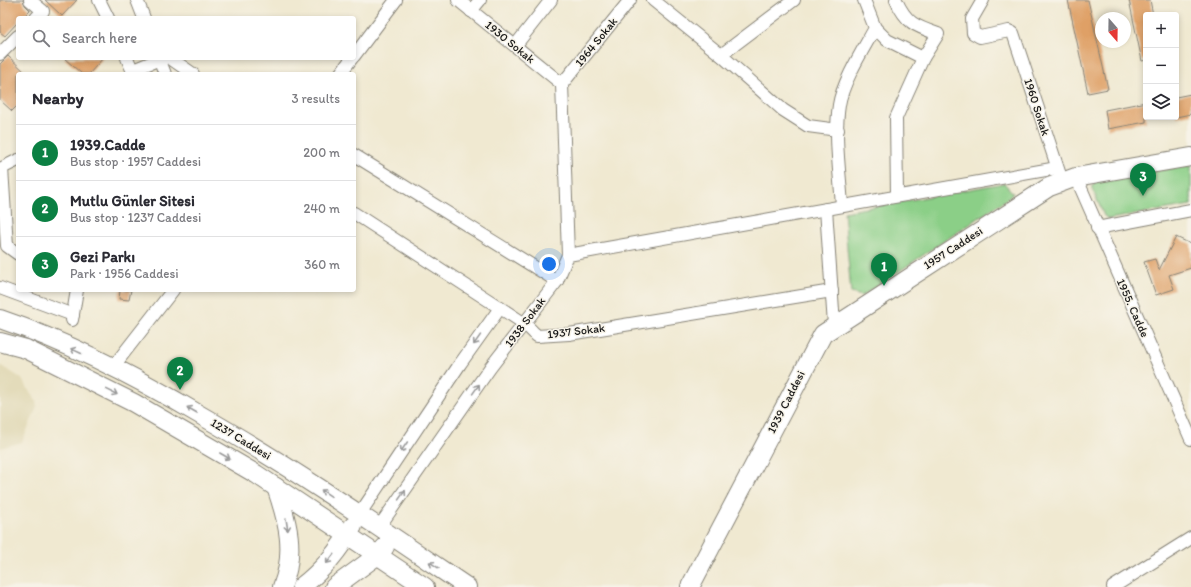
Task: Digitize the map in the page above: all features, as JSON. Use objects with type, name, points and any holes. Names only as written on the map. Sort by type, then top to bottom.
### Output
[{"type":"street","points":[[30,0],[43,11],[38,16]]},
{"type":"street","points":[[99,0],[107,16]]},
{"type":"street","points":[[137,0],[143,16]]},
{"type":"street","points":[[356,53],[396,0]]},
{"type":"street","name":"1930 Sokak","points":[[458,0],[562,84]]},
{"type":"street","points":[[472,11],[480,0]]},
{"type":"street","points":[[516,46],[551,0]]},
{"type":"street","name":"1964 Sokak","points":[[562,84],[630,0]]},
{"type":"street","points":[[653,0],[721,55],[783,110],[808,126],[838,130]]},
{"type":"street","points":[[864,0],[875,28],[887,40],[924,58]]},
{"type":"street","points":[[896,0],[907,20],[916,26],[938,34],[924,58],[896,118],[898,196]]},
{"type":"street","name":"1960 Sokak","points":[[983,0],[971,24],[973,33],[980,37],[1009,31],[1012,33],[1065,175]]},
{"type":"street","points":[[721,55],[787,2]]},
{"type":"street","points":[[842,206],[838,130],[839,104],[851,70],[875,28]]},
{"type":"street","points":[[0,54],[16,38]]},
{"type":"street","points":[[129,60],[134,72],[159,60]]},
{"type":"street","points":[[163,60],[165,72]]},
{"type":"street","points":[[167,60],[189,72]]},
{"type":"street","points":[[342,72],[351,60]]},
{"type":"street","name":"1938 Sokak","points":[[387,532],[490,368],[557,281],[568,255],[562,84]]},
{"type":"street","points":[[356,156],[557,281]]},
{"type":"street","name":"1957 Caddesi","points":[[834,325],[1065,175],[1191,157]]},
{"type":"street","points":[[16,161],[2,168],[7,246],[16,253]]},
{"type":"street","points":[[568,255],[898,196],[1065,175]]},
{"type":"street","name":"1955. Cadde","points":[[1065,175],[1097,228],[1191,438]]},
{"type":"street","points":[[826,209],[834,325]]},
{"type":"street","points":[[1097,228],[1191,210]]},
{"type":"street","name":"1937 Sokak","points":[[356,214],[525,324],[537,336],[569,334],[832,291]]},
{"type":"street","points":[[0,288],[72,317],[77,292]]},
{"type":"street","points":[[113,367],[171,292]]},
{"type":"street","points":[[301,587],[317,575],[347,536],[359,515],[460,364],[500,308]]},
{"type":"street","name":"1237 Caddesi","points":[[0,319],[31,330],[145,382],[268,454],[387,532],[467,587]]},
{"type":"street","name":"1939 Caddesi","points":[[690,587],[818,341],[823,334],[834,325]]},
{"type":"street","name":"1237 Caddesi","points":[[0,342],[26,349],[134,403],[276,487],[425,587]]},
{"type":"street","points":[[276,487],[286,516],[291,547],[286,576],[282,587]]},
{"type":"street","points":[[334,587],[378,555],[387,532]]},
{"type":"street","points":[[1113,587],[1191,538]]},
{"type":"shaded area","points":[[0,365],[21,378],[36,401],[37,407],[22,442],[0,448]]},
{"type":"green space","points":[[1191,165],[1191,205],[1109,219],[1104,216],[1092,188],[1095,182]]},
{"type":"green space","points":[[1004,183],[1013,193],[1010,197],[862,296],[851,293],[844,212]]},
{"type":"building","points":[[0,0],[23,0],[25,5],[30,10],[24,16],[16,16],[16,24],[5,36],[0,32]]},
{"type":"building","points":[[45,0],[77,0],[62,16]]},
{"type":"building","points":[[1068,0],[1088,0],[1095,31],[1095,48],[1099,48],[1108,89],[1088,93]]},
{"type":"building","points":[[1129,0],[1150,0],[1152,12],[1143,12],[1142,61]]},
{"type":"building","points":[[8,56],[25,72],[16,72],[16,107],[12,111],[0,100],[0,64]]},
{"type":"building","points":[[66,60],[101,60],[91,72],[80,72]]},
{"type":"building","points":[[1191,94],[1191,114],[1179,116],[1179,96]]},
{"type":"building","points":[[1143,103],[1143,120],[1146,120],[1146,122],[1108,129],[1105,110]]},
{"type":"building","points":[[1176,237],[1191,244],[1191,268],[1169,275],[1174,289],[1156,295],[1144,262],[1155,259],[1159,270]]},
{"type":"building","points":[[120,292],[131,292],[129,300],[119,299]]},
{"type":"place","name":"Gezi Parkı","points":[[1143,196]]},
{"type":"place","name":"1939.Cadde","points":[[884,286]]},
{"type":"place","name":"Mutlu Günler Sitesi","points":[[180,390]]}]
